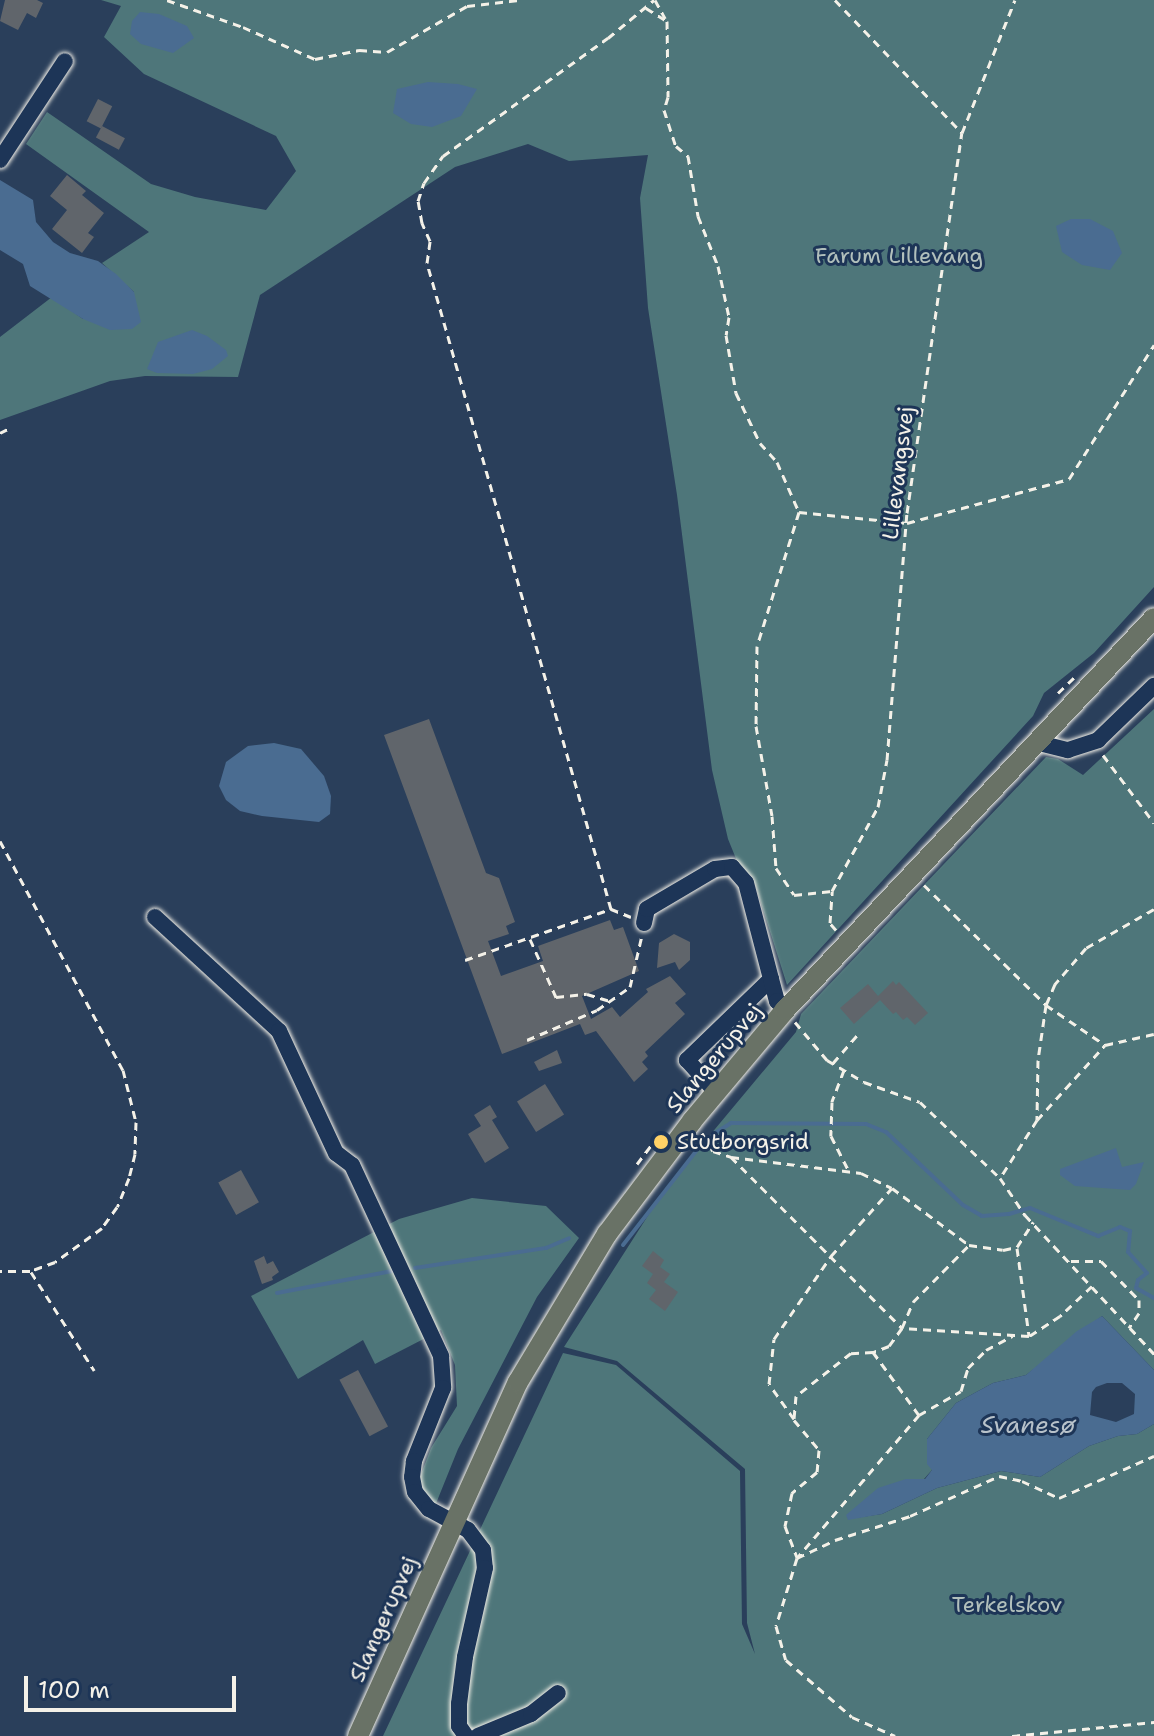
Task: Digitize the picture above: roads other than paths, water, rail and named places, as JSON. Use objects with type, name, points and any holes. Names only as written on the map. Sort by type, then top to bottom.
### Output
[{"type":"main road","name":"Slangerupvej","points":[[358,1736],[452,1522],[518,1382],[607,1234],[716,1092],[788,1019],[846,944],[1154,618]]},
{"type":"street","points":[[0,160],[65,61]]},
{"type":"street","points":[[1039,743],[1068,750],[1098,740],[1154,686]]},
{"type":"street","points":[[644,923],[647,909],[715,869],[732,867],[746,883],[777,1001],[788,1019]]},
{"type":"street","points":[[155,917],[279,1031],[336,1153],[352,1165],[441,1356],[443,1388],[414,1461],[412,1477],[415,1492],[429,1509],[475,1539],[483,1550],[485,1568],[465,1657],[459,1704],[459,1726],[466,1736]]},
{"type":"street","points":[[716,1092],[687,1060],[771,979]]},
{"type":"street","points":[[478,1736],[531,1714],[558,1693]]},
{"type":"water","points":[[140,12],[159,14],[187,26],[194,38],[173,53],[141,44],[130,34],[132,21]]},
{"type":"water","points":[[428,82],[477,89],[461,116],[432,127],[411,124],[393,113],[397,89]]},
{"type":"water","points":[[0,180],[33,200],[36,222],[53,242],[70,253],[98,261],[134,292],[141,322],[132,329],[110,330],[83,319],[30,286],[23,264],[0,250]]},
{"type":"water","points":[[1071,219],[1090,219],[1113,231],[1122,253],[1110,270],[1082,265],[1062,252],[1056,226]]},
{"type":"water","points":[[192,330],[207,336],[226,350],[228,356],[212,369],[193,374],[157,373],[147,369],[158,342]]},
{"type":"water","points":[[274,743],[301,749],[324,776],[331,796],[330,814],[319,822],[240,811],[226,800],[219,786],[226,762],[248,746]]},
{"type":"water","points":[[1116,1148],[1122,1167],[1144,1162],[1136,1184],[1130,1190],[1075,1186],[1060,1175],[1060,1169]]},
{"type":"water","name":"Svanesø","points":[[1102,1316],[1154,1370],[1154,1424],[1137,1434],[1118,1436],[1089,1446],[1040,1477],[1001,1471],[937,1488],[882,1514],[848,1520],[846,1515],[878,1488],[906,1479],[925,1479],[932,1470],[927,1464],[927,1439],[956,1403],[993,1383],[1026,1375],[1077,1331]],"holes":[[[1122,1383],[1135,1394],[1134,1414],[1116,1422],[1090,1415],[1092,1392],[1096,1387]]]},
{"type":"waterway","points":[[715,1133],[731,1123],[866,1124],[886,1132],[963,1205],[982,1216],[1009,1214],[1030,1208],[1098,1236],[1120,1227],[1130,1231],[1128,1252],[1147,1273],[1138,1280],[1136,1288],[1154,1298]]},
{"type":"waterway","points":[[623,1245],[700,1146]]},
{"type":"waterway","points":[[415,1268],[546,1248],[569,1238]]},
{"type":"waterway","points":[[277,1293],[392,1271]]},
{"type":"place","name":"Stutborgsrid","points":[[661,1142]]},
{"type":"park label","name":"Farum Lillevang","points":[[899,256]]},
{"type":"park label","name":"Terkelskov","points":[[1007,1605]]}]
